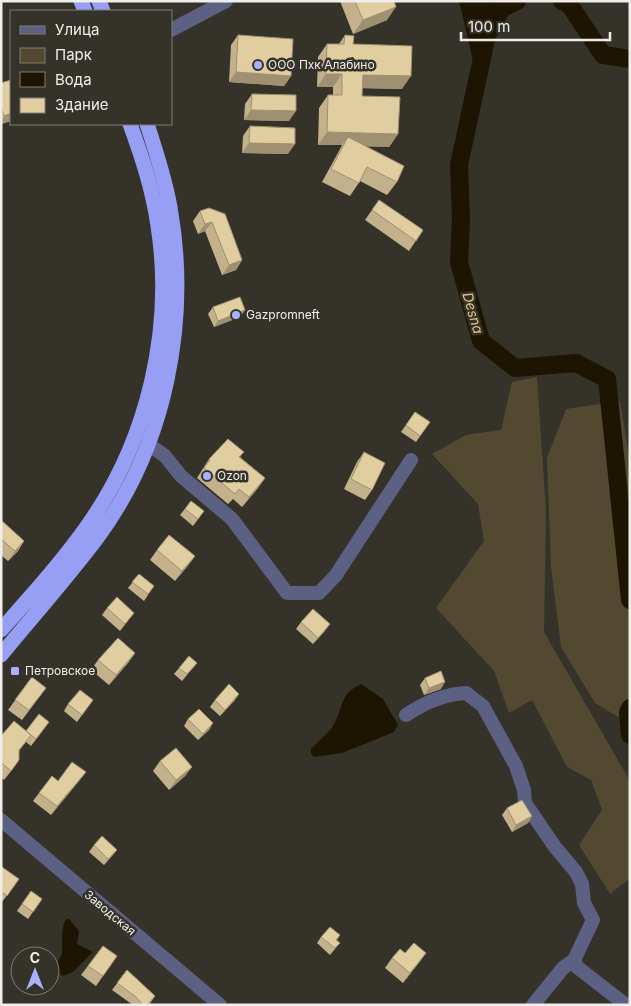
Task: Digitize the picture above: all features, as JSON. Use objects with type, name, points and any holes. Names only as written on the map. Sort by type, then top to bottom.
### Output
[{"type":"highway","points":[[1,630],[89,524],[116,478],[130,448],[151,387],[161,328],[163,276],[158,226],[151,187],[130,125]]},
{"type":"highway","points":[[1,655],[98,537],[129,485],[148,444],[165,389],[171,361],[177,271],[170,207],[161,166],[147,125]]},
{"type":"street","points":[[172,29],[226,1]]},
{"type":"street","points":[[148,444],[165,456],[182,476],[232,519],[287,593],[318,593],[336,575],[412,460]]},
{"type":"street","points":[[406,715],[420,705],[451,694],[466,692],[483,706],[516,766],[524,790],[525,804],[582,884],[584,903],[593,920],[574,960],[563,968],[533,1005]]},
{"type":"street","name":"Заводская","points":[[1,820],[220,1005]]},
{"type":"street","points":[[574,960],[577,967],[626,1005]]},
{"type":"green space","points":[[537,377],[546,511],[544,632],[630,781],[630,878],[610,894],[579,845],[602,810],[591,780],[567,767],[532,700],[509,713],[494,671],[436,608],[484,541],[478,504],[432,454],[466,435],[501,430],[512,382]]},
{"type":"green space","points":[[620,401],[630,463],[630,724],[595,703],[561,647],[551,567],[547,458],[566,409]]},
{"type":"water","points":[[459,1],[517,1],[502,8],[487,35],[477,77]]},
{"type":"water","points":[[361,684],[383,699],[398,725],[394,732],[342,753],[314,757],[311,754],[311,749],[333,726],[345,697]]},
{"type":"water","points":[[66,919],[69,919],[79,931],[77,944],[93,952],[73,972],[63,976],[60,974],[60,957]]},
{"type":"building","points":[[355,1],[394,1],[396,7],[363,20]]},
{"type":"building","name":"ООО Пхк Алабино","points":[[238,35],[293,39],[291,76],[236,72]]},
{"type":"building","points":[[345,35],[354,36],[353,44],[412,46],[411,76],[363,75],[362,96],[400,97],[398,134],[327,132],[328,95],[342,95],[342,74],[326,74],[327,44],[344,44]]},
{"type":"building","points":[[10,80],[10,113],[4,116],[1,107],[1,83]]},
{"type":"building","points":[[252,94],[296,95],[296,111],[251,110]]},
{"type":"building","points":[[250,126],[295,128],[295,144],[249,143]]},
{"type":"building","points":[[348,137],[404,166],[397,182],[367,167],[359,183],[331,169]]},
{"type":"building","points":[[379,200],[423,230],[416,241],[372,210]]},
{"type":"building","points":[[209,208],[225,214],[242,260],[229,265],[212,222],[205,224],[200,211]]},
{"type":"building","points":[[240,297],[245,310],[218,321],[213,307]]},
{"type":"building","points":[[415,412],[430,422],[420,436],[406,425]]},
{"type":"building","points":[[228,439],[244,452],[239,457],[265,478],[249,497],[239,489],[235,494],[204,468],[209,459]]},
{"type":"building","points":[[364,452],[385,463],[372,490],[351,479]]},
{"type":"building","points":[[191,501],[204,511],[198,519],[185,509]]},
{"type":"building","points":[[1,520],[24,541],[15,551],[1,539]]},
{"type":"building","points":[[169,535],[195,556],[182,571],[157,550]]},
{"type":"building","points":[[139,574],[154,586],[148,594],[132,582]]},
{"type":"building","points":[[117,597],[134,613],[125,624],[107,608]]},
{"type":"building","points":[[313,609],[330,624],[318,638],[301,622]]},
{"type":"building","points":[[118,638],[135,653],[116,675],[98,660]]},
{"type":"building","points":[[189,656],[197,663],[187,674],[179,668]]},
{"type":"building","points":[[441,671],[445,682],[429,688],[425,678]]},
{"type":"building","points":[[32,677],[46,688],[29,710],[15,700]]},
{"type":"building","points":[[229,684],[239,694],[225,710],[215,700]]},
{"type":"building","points":[[80,690],[93,700],[82,715],[68,704]]},
{"type":"building","points":[[199,709],[213,723],[203,734],[188,719]]},
{"type":"building","points":[[39,714],[49,722],[36,739],[26,731]]},
{"type":"building","points":[[14,721],[31,735],[19,750],[19,760],[11,771],[1,764],[1,736]]},
{"type":"building","points":[[176,748],[192,767],[176,780],[160,761]]},
{"type":"building","points":[[72,762],[86,772],[57,806],[39,793],[52,776],[58,781]]},
{"type":"building","points":[[522,800],[532,816],[516,825],[507,808]]},
{"type":"building","points":[[102,836],[117,850],[108,859],[94,845]]},
{"type":"building","points":[[2,867],[19,879],[7,896],[1,891]]},
{"type":"building","points":[[31,891],[42,899],[33,912],[22,904]]},
{"type":"building","points":[[330,927],[340,935],[336,940],[340,943],[335,948],[321,937]]},
{"type":"building","points":[[414,943],[426,953],[410,973],[392,958],[400,949],[405,953]]},
{"type":"building","points":[[103,946],[117,956],[103,976],[88,966]]},
{"type":"building","points":[[127,970],[155,996],[147,1005],[143,1005],[136,997],[117,983]]},
{"type":"waterway","name":"Desna","points":[[517,1],[502,8],[487,35],[459,165],[461,219],[459,262],[481,341],[515,368],[576,363],[607,379],[630,600]]},
{"type":"waterway","name":"Desna","points":[[562,1],[569,4],[603,55],[630,59]]},
{"type":"waterway","name":"Desna","points":[[630,708],[628,712],[630,735]]},
{"type":"place","name":"ООО Пхк Алабино","points":[[258,65]]},
{"type":"place","name":"Gazpromneft","points":[[236,315]]},
{"type":"place","name":"Ozon","points":[[207,476]]},
{"type":"place","name":"Петровское","points":[[15,671]]}]
